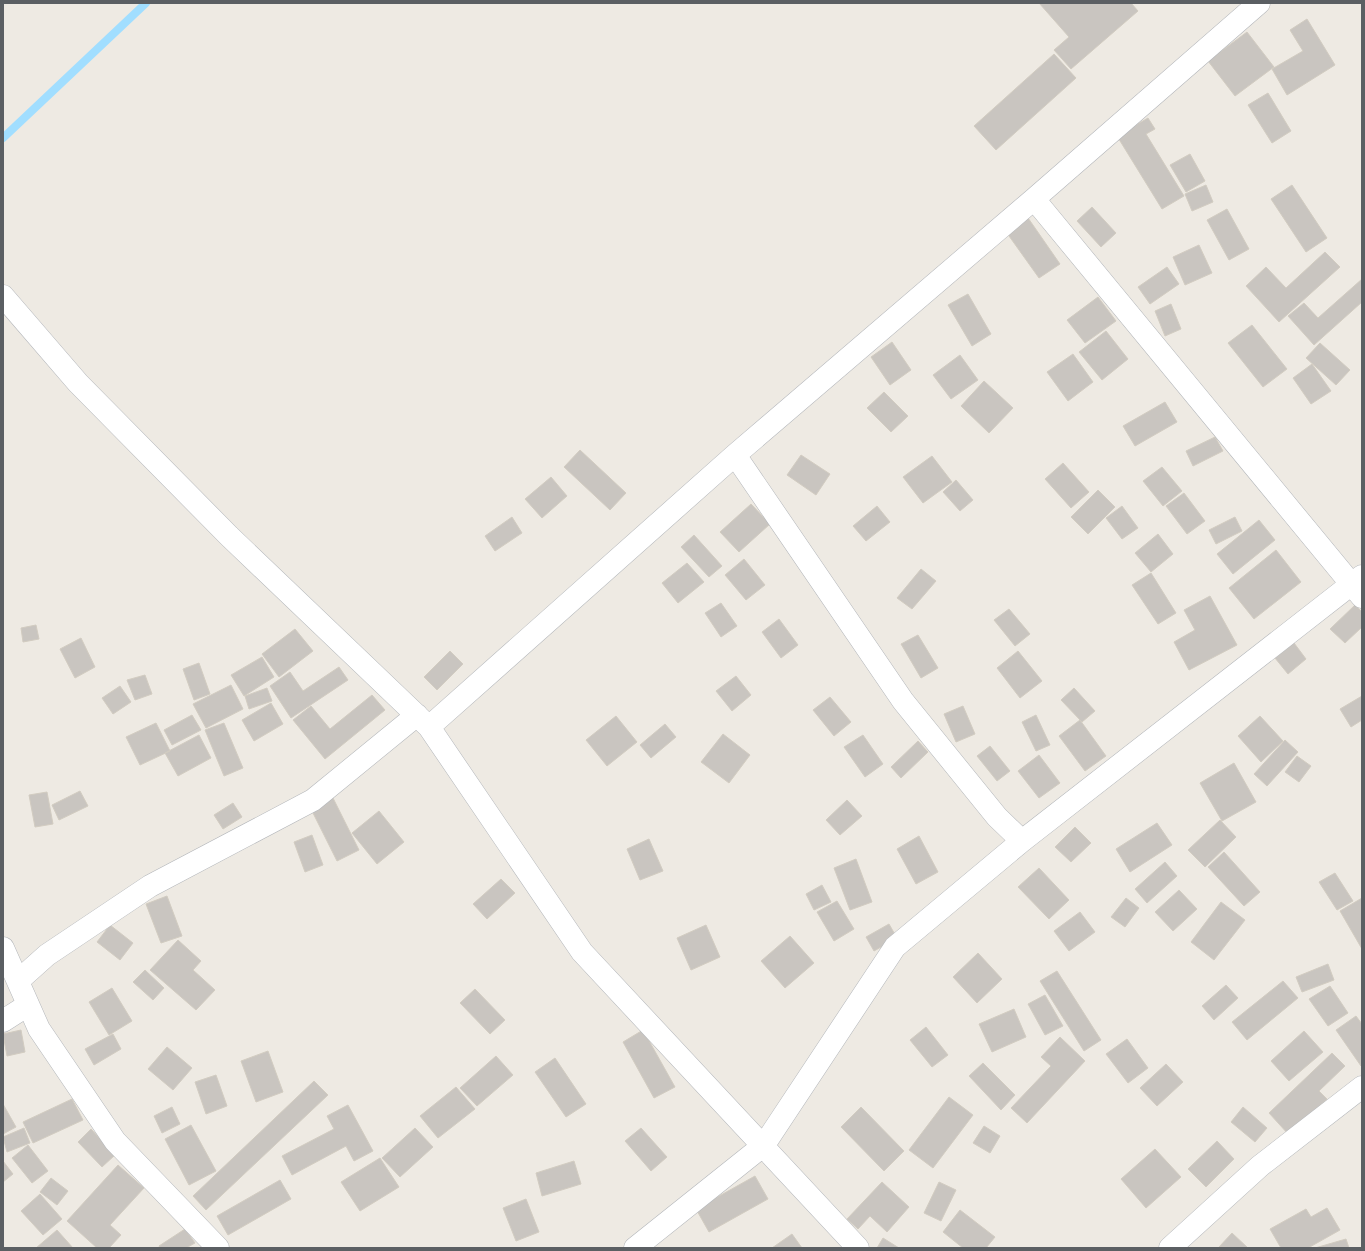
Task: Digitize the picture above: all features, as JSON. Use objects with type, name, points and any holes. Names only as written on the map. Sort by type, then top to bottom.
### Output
[{"type":"street","points":[[18,981],[47,955],[150,886],[313,800],[423,721],[1034,199],[1259,3]]},
{"type":"street","points":[[634,1248],[764,1145],[895,947],[1022,841],[1358,586],[1034,199]]},
{"type":"street","points":[[3,296],[78,383],[229,536],[423,721],[582,952],[764,1145],[858,1248]]},
{"type":"street","points":[[735,455],[903,701],[997,818],[1022,841]]},
{"type":"street","points":[[3,948],[39,1029],[115,1141],[218,1248]]},
{"type":"street","points":[[3,1020],[28,1005]]},
{"type":"street","points":[[1170,1248],[1260,1166],[1362,1087]]},
{"type":"building","points":[[1039,3],[1131,3],[1138,11],[1071,69],[1054,50],[1069,37]]},
{"type":"building","points":[[1307,19],[1335,65],[1287,95],[1272,69],[1303,51],[1290,30]]},
{"type":"building","points":[[1247,32],[1274,67],[1235,96],[1208,61]]},
{"type":"building","points":[[1054,54],[1076,78],[996,150],[974,126]]},
{"type":"building","points":[[1268,93],[1291,131],[1272,143],[1248,105]]},
{"type":"building","points":[[1148,118],[1155,129],[1146,134],[1184,196],[1162,209],[1117,136]]},
{"type":"building","points":[[1190,154],[1205,181],[1186,192],[1170,165]]},
{"type":"building","points":[[1206,185],[1213,202],[1192,211],[1185,194]]},
{"type":"building","points":[[1292,185],[1327,238],[1306,252],[1271,199]]},
{"type":"building","points":[[1092,207],[1116,233],[1101,247],[1077,221]]},
{"type":"building","points":[[1227,209],[1249,249],[1229,260],[1207,220]]},
{"type":"building","points":[[1026,215],[1060,264],[1039,278],[1004,229]]},
{"type":"building","points":[[1199,245],[1212,273],[1185,285],[1173,257]]},
{"type":"building","points":[[1325,252],[1340,267],[1279,322],[1246,286],[1266,267],[1286,288]]},
{"type":"building","points":[[1167,267],[1179,284],[1150,304],[1138,287]]},
{"type":"building","points":[[1362,279],[1362,302],[1314,345],[1288,316],[1304,303],[1318,318]]},
{"type":"building","points":[[968,294],[991,334],[972,346],[948,305]]},
{"type":"building","points":[[1098,297],[1116,321],[1085,343],[1067,320]]},
{"type":"building","points":[[1171,304],[1181,329],[1165,336],[1155,311]]},
{"type":"building","points":[[1252,325],[1287,369],[1263,387],[1228,343]]},
{"type":"building","points":[[1106,331],[1128,359],[1102,380],[1079,352]]},
{"type":"building","points":[[892,342],[911,370],[890,385],[871,357]]},
{"type":"building","points":[[1320,343],[1350,370],[1336,385],[1306,358]]},
{"type":"building","points":[[1073,354],[1093,382],[1068,401],[1047,372]]},
{"type":"building","points":[[960,355],[978,380],[951,399],[933,375]]},
{"type":"building","points":[[1312,364],[1331,391],[1311,404],[1293,378]]},
{"type":"building","points":[[984,381],[1013,408],[989,433],[961,406]]},
{"type":"building","points":[[884,392],[908,416],[891,432],[867,408]]},
{"type":"building","points":[[1165,402],[1177,422],[1135,446],[1123,426]]},
{"type":"building","points":[[1215,437],[1223,451],[1193,466],[1186,451]]},
{"type":"building","points":[[580,450],[626,493],[610,510],[564,467]]},
{"type":"building","points":[[801,455],[830,474],[816,495],[787,475]]},
{"type":"building","points":[[932,456],[952,482],[923,503],[903,477]]},
{"type":"building","points":[[1063,463],[1089,492],[1071,508],[1045,479]]},
{"type":"building","points":[[1162,467],[1182,491],[1163,506],[1143,481]]},
{"type":"building","points":[[551,477],[567,496],[542,518],[525,499]]},
{"type":"building","points":[[956,480],[973,500],[960,511],[943,492]]},
{"type":"building","points":[[1098,490],[1115,507],[1088,534],[1071,517]]},
{"type":"building","points":[[1184,493],[1205,521],[1187,534],[1166,506]]},
{"type":"building","points":[[751,504],[770,524],[739,552],[720,532]]},
{"type":"building","points":[[877,506],[890,522],[866,541],[853,526]]},
{"type":"building","points":[[1122,506],[1138,528],[1122,539],[1106,518]]},
{"type":"building","points":[[512,517],[522,533],[495,551],[485,536]]},
{"type":"building","points":[[1235,517],[1242,531],[1216,544],[1209,530]]},
{"type":"building","points":[[1259,520],[1275,540],[1233,574],[1217,554]]},
{"type":"building","points":[[1158,534],[1173,554],[1151,572],[1135,553]]},
{"type":"building","points":[[694,535],[722,566],[709,577],[681,547]]},
{"type":"building","points":[[1276,550],[1301,582],[1254,619],[1229,588]]},
{"type":"building","points":[[744,559],[765,585],[746,600],[725,575]]},
{"type":"building","points":[[687,563],[704,582],[678,603],[662,583]]},
{"type":"building","points":[[921,569],[936,581],[912,609],[897,598]]},
{"type":"building","points":[[1151,573],[1176,613],[1158,624],[1132,585]]},
{"type":"building","points":[[1210,596],[1237,645],[1189,670],[1174,642],[1195,630],[1184,610]]},
{"type":"building","points":[[721,603],[737,626],[721,637],[705,613]]},
{"type":"building","points":[[1355,605],[1362,612],[1362,627],[1345,643],[1330,629]]},
{"type":"building","points":[[1009,609],[1030,634],[1015,646],[994,620]]},
{"type":"building","points":[[779,619],[798,645],[781,658],[762,632]]},
{"type":"building","points":[[36,625],[39,639],[23,642],[21,628]]},
{"type":"building","points":[[295,629],[313,651],[279,677],[262,654]]},
{"type":"building","points":[[918,635],[938,668],[921,678],[901,644]]},
{"type":"building","points":[[81,638],[95,667],[75,678],[60,649]]},
{"type":"building","points":[[1294,643],[1306,659],[1288,674],[1275,658]]},
{"type":"building","points":[[450,651],[463,664],[437,690],[424,677]]},
{"type":"building","points":[[1018,651],[1042,681],[1020,698],[997,668]]},
{"type":"building","points":[[262,657],[274,677],[244,696],[231,675]]},
{"type":"building","points":[[199,663],[210,694],[194,700],[183,669]]},
{"type":"building","points":[[339,667],[348,680],[291,718],[270,686],[290,672],[303,691]]},
{"type":"building","points":[[145,675],[152,694],[135,700],[127,680]]},
{"type":"building","points":[[736,676],[751,695],[732,711],[716,691]]},
{"type":"building","points":[[231,685],[243,709],[206,728],[193,704]]},
{"type":"building","points":[[120,686],[131,702],[113,714],[102,698]]},
{"type":"building","points":[[267,688],[272,701],[249,709],[245,696]]},
{"type":"building","points":[[1074,688],[1095,711],[1082,722],[1061,700]]},
{"type":"building","points":[[372,695],[385,710],[325,759],[293,720],[311,706],[330,729]]},
{"type":"building","points":[[1362,696],[1362,720],[1351,727],[1340,709]]},
{"type":"building","points":[[830,697],[851,722],[834,736],[813,710]]},
{"type":"building","points":[[271,703],[283,724],[254,741],[242,720]]},
{"type":"building","points":[[963,706],[975,734],[956,742],[944,714]]},
{"type":"building","points":[[192,715],[201,730],[172,745],[164,730]]},
{"type":"building","points":[[1036,715],[1050,745],[1036,751],[1022,722]]},
{"type":"building","points":[[616,716],[637,742],[607,766],[586,740]]},
{"type":"building","points":[[1260,716],[1283,741],[1261,762],[1238,736]]},
{"type":"building","points":[[1080,720],[1106,756],[1085,771],[1059,736]]},
{"type":"building","points":[[156,723],[170,751],[140,765],[126,737]]},
{"type":"building","points":[[224,723],[243,768],[224,776],[205,730]]},
{"type":"building","points":[[665,724],[676,737],[651,758],[640,745]]},
{"type":"building","points":[[723,734],[750,755],[729,783],[701,762]]},
{"type":"building","points":[[199,735],[211,758],[178,776],[165,753]]},
{"type":"building","points":[[863,735],[883,764],[865,777],[844,747]]},
{"type":"building","points":[[1285,740],[1298,752],[1267,786],[1254,774]]},
{"type":"building","points":[[918,741],[928,752],[901,778],[891,767]]},
{"type":"building","points":[[990,746],[1010,771],[997,781],[977,756]]},
{"type":"building","points":[[1039,755],[1060,783],[1039,798],[1018,771]]},
{"type":"building","points":[[1297,756],[1311,766],[1299,782],[1285,772]]},
{"type":"building","points":[[1234,763],[1256,802],[1222,821],[1200,783]]},
{"type":"building","points":[[80,791],[88,806],[59,820],[52,805]]},
{"type":"building","points":[[47,792],[53,824],[35,827],[29,795]]},
{"type":"building","points":[[333,798],[359,850],[337,861],[311,809]]},
{"type":"building","points":[[847,800],[862,816],[840,835],[826,820]]},
{"type":"building","points":[[233,803],[242,817],[223,829],[214,815]]},
{"type":"building","points":[[379,811],[404,842],[377,864],[352,833]]},
{"type":"building","points":[[1220,820],[1236,837],[1205,867],[1188,850]]},
{"type":"building","points":[[1157,823],[1172,845],[1130,872],[1116,849]]},
{"type":"building","points":[[1075,827],[1091,843],[1071,862],[1055,847]]},
{"type":"building","points":[[312,835],[323,865],[305,872],[294,842]]},
{"type":"building","points":[[919,836],[938,872],[916,884],[897,849]]},
{"type":"building","points":[[649,839],[663,871],[640,880],[627,849]]},
{"type":"building","points":[[1224,852],[1260,892],[1244,906],[1208,867]]},
{"type":"building","points":[[856,859],[872,902],[850,910],[834,868]]},
{"type":"building","points":[[1165,862],[1177,876],[1147,903],[1135,889]]},
{"type":"building","points":[[1039,868],[1069,900],[1049,919],[1018,887]]},
{"type":"building","points":[[1335,873],[1353,901],[1337,910],[1319,882]]},
{"type":"building","points":[[501,879],[515,893],[487,919],[473,904]]},
{"type":"building","points":[[822,885],[831,902],[814,910],[806,894]]},
{"type":"building","points":[[1179,890],[1197,909],[1173,931],[1155,912]]},
{"type":"building","points":[[167,896],[182,936],[161,943],[146,904]]},
{"type":"building","points":[[1126,898],[1139,908],[1125,927],[1111,917]]},
{"type":"building","points":[[1362,898],[1362,949],[1340,911]]},
{"type":"building","points":[[837,901],[854,929],[834,941],[817,912]]},
{"type":"building","points":[[1221,902],[1245,920],[1214,960],[1191,942]]},
{"type":"building","points":[[1080,912],[1095,932],[1069,951],[1054,931]]},
{"type":"building","points":[[889,924],[897,938],[874,951],[866,937]]},
{"type":"building","points":[[110,925],[133,943],[120,960],[97,942]]},
{"type":"building","points":[[706,925],[720,957],[691,970],[677,938]]},
{"type":"building","points":[[790,936],[814,963],[785,988],[761,961]]},
{"type":"building","points":[[178,940],[201,961],[193,970],[215,990],[196,1010],[150,970]]},
{"type":"building","points":[[978,953],[1002,979],[977,1003],[953,977]]},
{"type":"building","points":[[1328,964],[1334,980],[1302,992],[1296,977]]},
{"type":"building","points":[[145,970],[164,988],[153,1000],[133,982]]},
{"type":"building","points":[[1057,971],[1101,1040],[1084,1051],[1040,981]]},
{"type":"building","points":[[1283,981],[1298,998],[1247,1040],[1232,1022]]},
{"type":"building","points":[[1226,985],[1238,998],[1214,1020],[1202,1006]]},
{"type":"building","points":[[1330,986],[1348,1013],[1328,1026],[1309,999]]},
{"type":"building","points":[[112,988],[132,1021],[109,1035],[89,1002]]},
{"type":"building","points":[[475,989],[505,1020],[490,1034],[460,1003]]},
{"type":"building","points":[[1045,995],[1063,1026],[1045,1035],[1028,1004]]},
{"type":"building","points":[[1014,1009],[1026,1037],[992,1052],[979,1024]]},
{"type":"building","points":[[1356,1016],[1362,1024],[1361,1066],[1336,1030]]},
{"type":"building","points":[[926,1027],[948,1055],[932,1067],[910,1040]]},
{"type":"building","points":[[21,1030],[25,1052],[7,1056],[3,1034]]},
{"type":"building","points":[[643,1030],[675,1087],[654,1098],[623,1042]]},
{"type":"building","points":[[1304,1031],[1323,1052],[1289,1081],[1271,1061]]},
{"type":"building","points":[[113,1034],[121,1049],[94,1065],[85,1049]]},
{"type":"building","points":[[1060,1037],[1085,1061],[1027,1123],[1011,1108],[1051,1066],[1041,1057]]},
{"type":"building","points":[[1127,1039],[1148,1068],[1128,1083],[1106,1054]]},
{"type":"building","points":[[167,1047],[192,1068],[173,1090],[148,1069]]},
{"type":"building","points":[[268,1051],[283,1092],[256,1102],[241,1061]]},
{"type":"building","points":[[1332,1053],[1345,1066],[1319,1091],[1327,1099],[1289,1135],[1269,1113]]},
{"type":"building","points":[[496,1056],[513,1075],[477,1106],[460,1088]]},
{"type":"building","points":[[555,1058],[586,1104],[566,1117],[535,1072]]},
{"type":"building","points":[[983,1063],[1015,1095],[1001,1110],[969,1076]]},
{"type":"building","points":[[1166,1064],[1183,1082],[1157,1106],[1140,1088]]},
{"type":"building","points":[[216,1075],[227,1106],[206,1114],[195,1082]]},
{"type":"building","points":[[314,1081],[328,1095],[206,1210],[193,1196]]},
{"type":"building","points":[[456,1087],[475,1109],[438,1138],[420,1116]]},
{"type":"building","points":[[949,1097],[973,1115],[933,1168],[909,1150]]},
{"type":"building","points":[[72,1099],[83,1120],[33,1143],[23,1122]]},
{"type":"building","points":[[3,1104],[16,1127],[3,1134]]},
{"type":"building","points":[[348,1105],[373,1151],[354,1161],[346,1146],[292,1175],[282,1156],[334,1129],[327,1116]]},
{"type":"building","points":[[172,1107],[180,1124],[162,1133],[154,1116]]},
{"type":"building","points":[[861,1107],[904,1151],[884,1171],[841,1127]]},
{"type":"building","points":[[1243,1107],[1267,1128],[1255,1142],[1231,1122]]},
{"type":"building","points":[[191,1125],[216,1171],[189,1185],[165,1139]]},
{"type":"building","points":[[984,1126],[1000,1136],[990,1153],[973,1143]]},
{"type":"building","points":[[24,1128],[30,1143],[7,1152],[3,1137]]},
{"type":"building","points":[[415,1128],[433,1147],[400,1177],[382,1158]]},
{"type":"building","points":[[641,1128],[667,1157],[651,1171],[625,1141]]},
{"type":"building","points":[[91,1129],[115,1155],[102,1167],[78,1142]]},
{"type":"building","points":[[1217,1141],[1234,1159],[1206,1187],[1188,1169]]},
{"type":"building","points":[[28,1145],[48,1171],[32,1183],[12,1158]]},
{"type":"building","points":[[1155,1149],[1181,1177],[1146,1208],[1121,1179]]},
{"type":"building","points":[[380,1158],[399,1187],[360,1211],[341,1182]]},
{"type":"building","points":[[3,1161],[13,1174],[3,1182]]},
{"type":"building","points":[[574,1161],[581,1184],[542,1196],[536,1173]]},
{"type":"building","points":[[118,1165],[144,1188],[110,1225],[121,1235],[109,1248],[97,1248],[67,1221]]},
{"type":"building","points":[[755,1176],[768,1199],[709,1232],[696,1209]]},
{"type":"building","points":[[51,1178],[68,1191],[57,1205],[40,1192]]},
{"type":"building","points":[[280,1180],[291,1199],[228,1235],[217,1216]]},
{"type":"building","points":[[882,1182],[909,1207],[887,1232],[870,1216],[858,1229],[847,1219]]},
{"type":"building","points":[[939,1182],[956,1190],[941,1221],[924,1213]]},
{"type":"building","points":[[40,1194],[62,1219],[43,1235],[21,1211]]},
{"type":"building","points":[[526,1199],[539,1232],[516,1241],[503,1208]]},
{"type":"building","points":[[1327,1208],[1340,1230],[1308,1248],[1281,1248],[1270,1229],[1306,1209],[1311,1217]]},
{"type":"building","points":[[960,1210],[995,1237],[986,1248],[963,1248],[943,1232]]},
{"type":"building","points":[[185,1229],[195,1243],[186,1248],[160,1248],[159,1246]]},
{"type":"building","points":[[57,1230],[73,1248],[36,1248]]},
{"type":"building","points":[[1232,1233],[1248,1248],[1219,1247]]},
{"type":"building","points":[[792,1234],[802,1248],[772,1248]]},
{"type":"building","points":[[883,1238],[899,1248],[877,1248]]},
{"type":"building","points":[[1346,1239],[1349,1248],[1315,1248]]},
{"type":"waterway","points":[[3,138],[146,3]]}]
